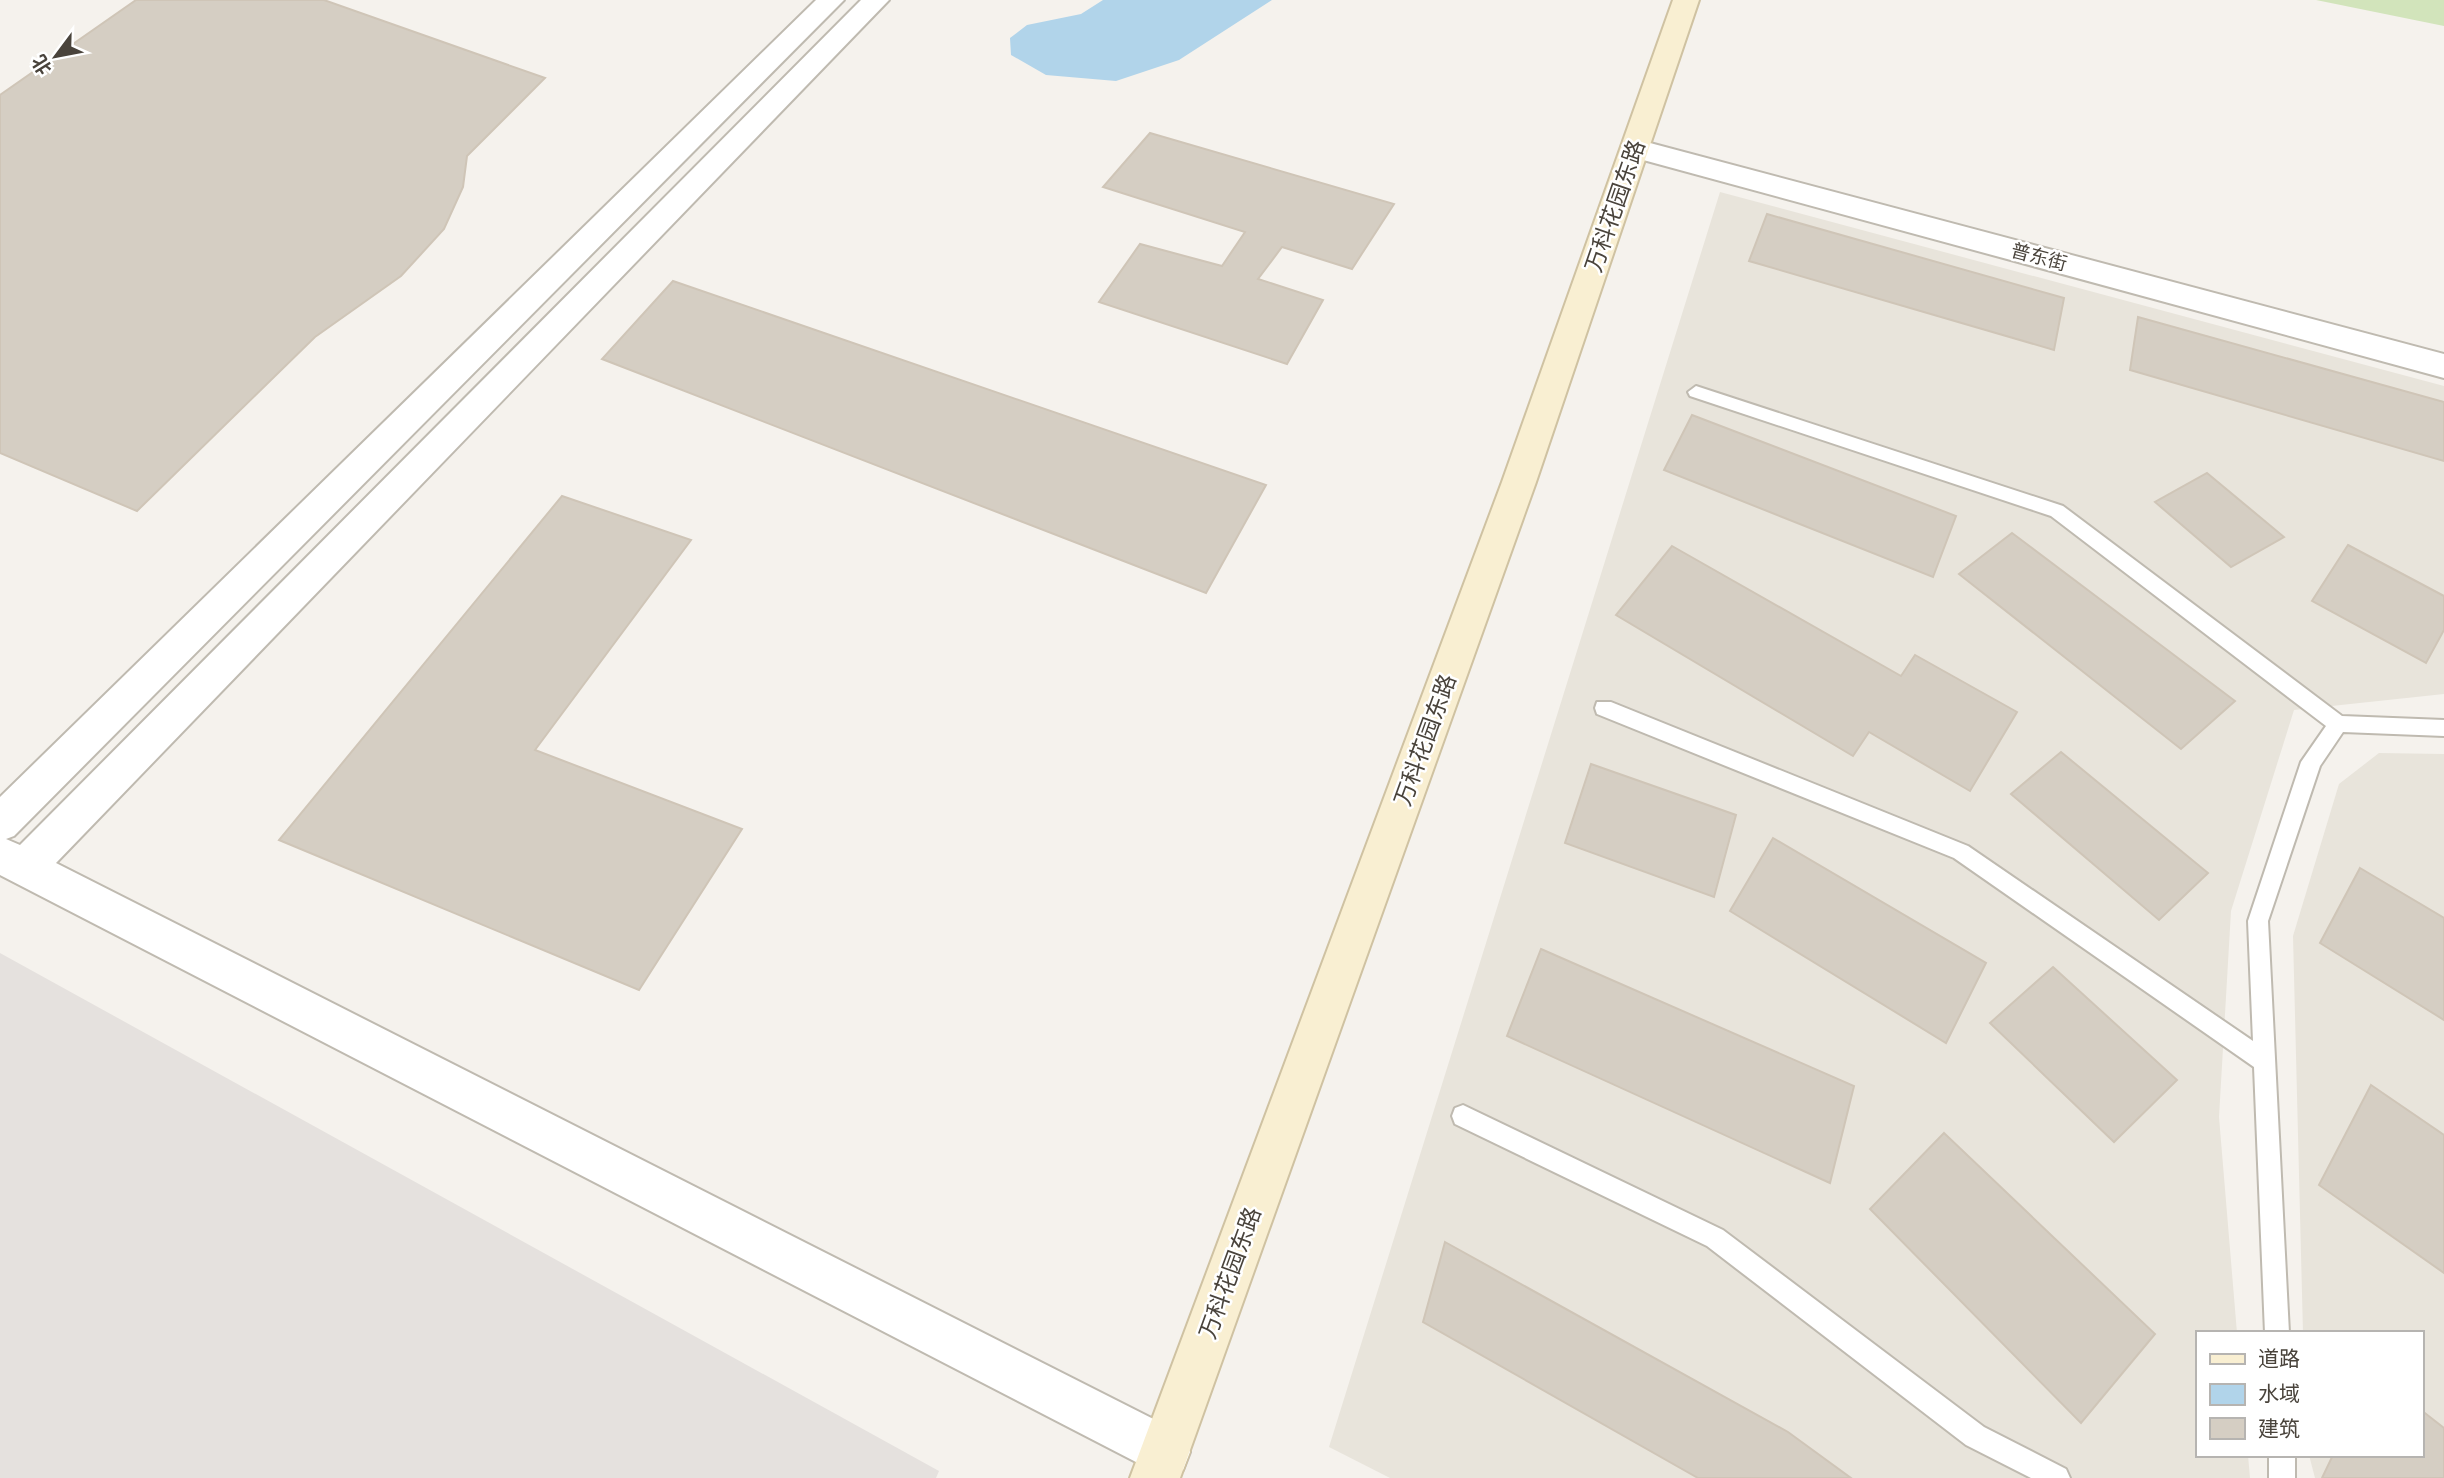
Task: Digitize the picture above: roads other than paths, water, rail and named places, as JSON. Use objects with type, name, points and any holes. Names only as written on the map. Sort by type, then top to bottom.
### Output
[{"type":"street","points":[[0,823],[831,0]]},
{"type":"street","points":[[876,0],[12,861],[1160,1465]]},
{"type":"street","name":"万科花园东路","points":[[1160,1465],[1514,495],[1686,0]]},
{"type":"street","name":"普东街","points":[[1634,148],[2444,366]]},
{"type":"lane","points":[[1696,392],[2057,511],[2338,724],[2444,727]]},
{"type":"lane","points":[[1604,708],[1961,852],[2265,1062]]},
{"type":"lane","points":[[2277,1331],[2258,921],[2311,762],[2338,724]]},
{"type":"lane","points":[[1463,1116],[1715,1238],[1975,1436],[2057,1478]]},
{"type":"lane","points":[[2281,1457],[2282,1478]]},
{"type":"water","points":[[1103,0],[1272,0],[1179,60],[1116,81],[1046,75],[1011,55],[1010,38],[1027,25],[1081,14]]}]
